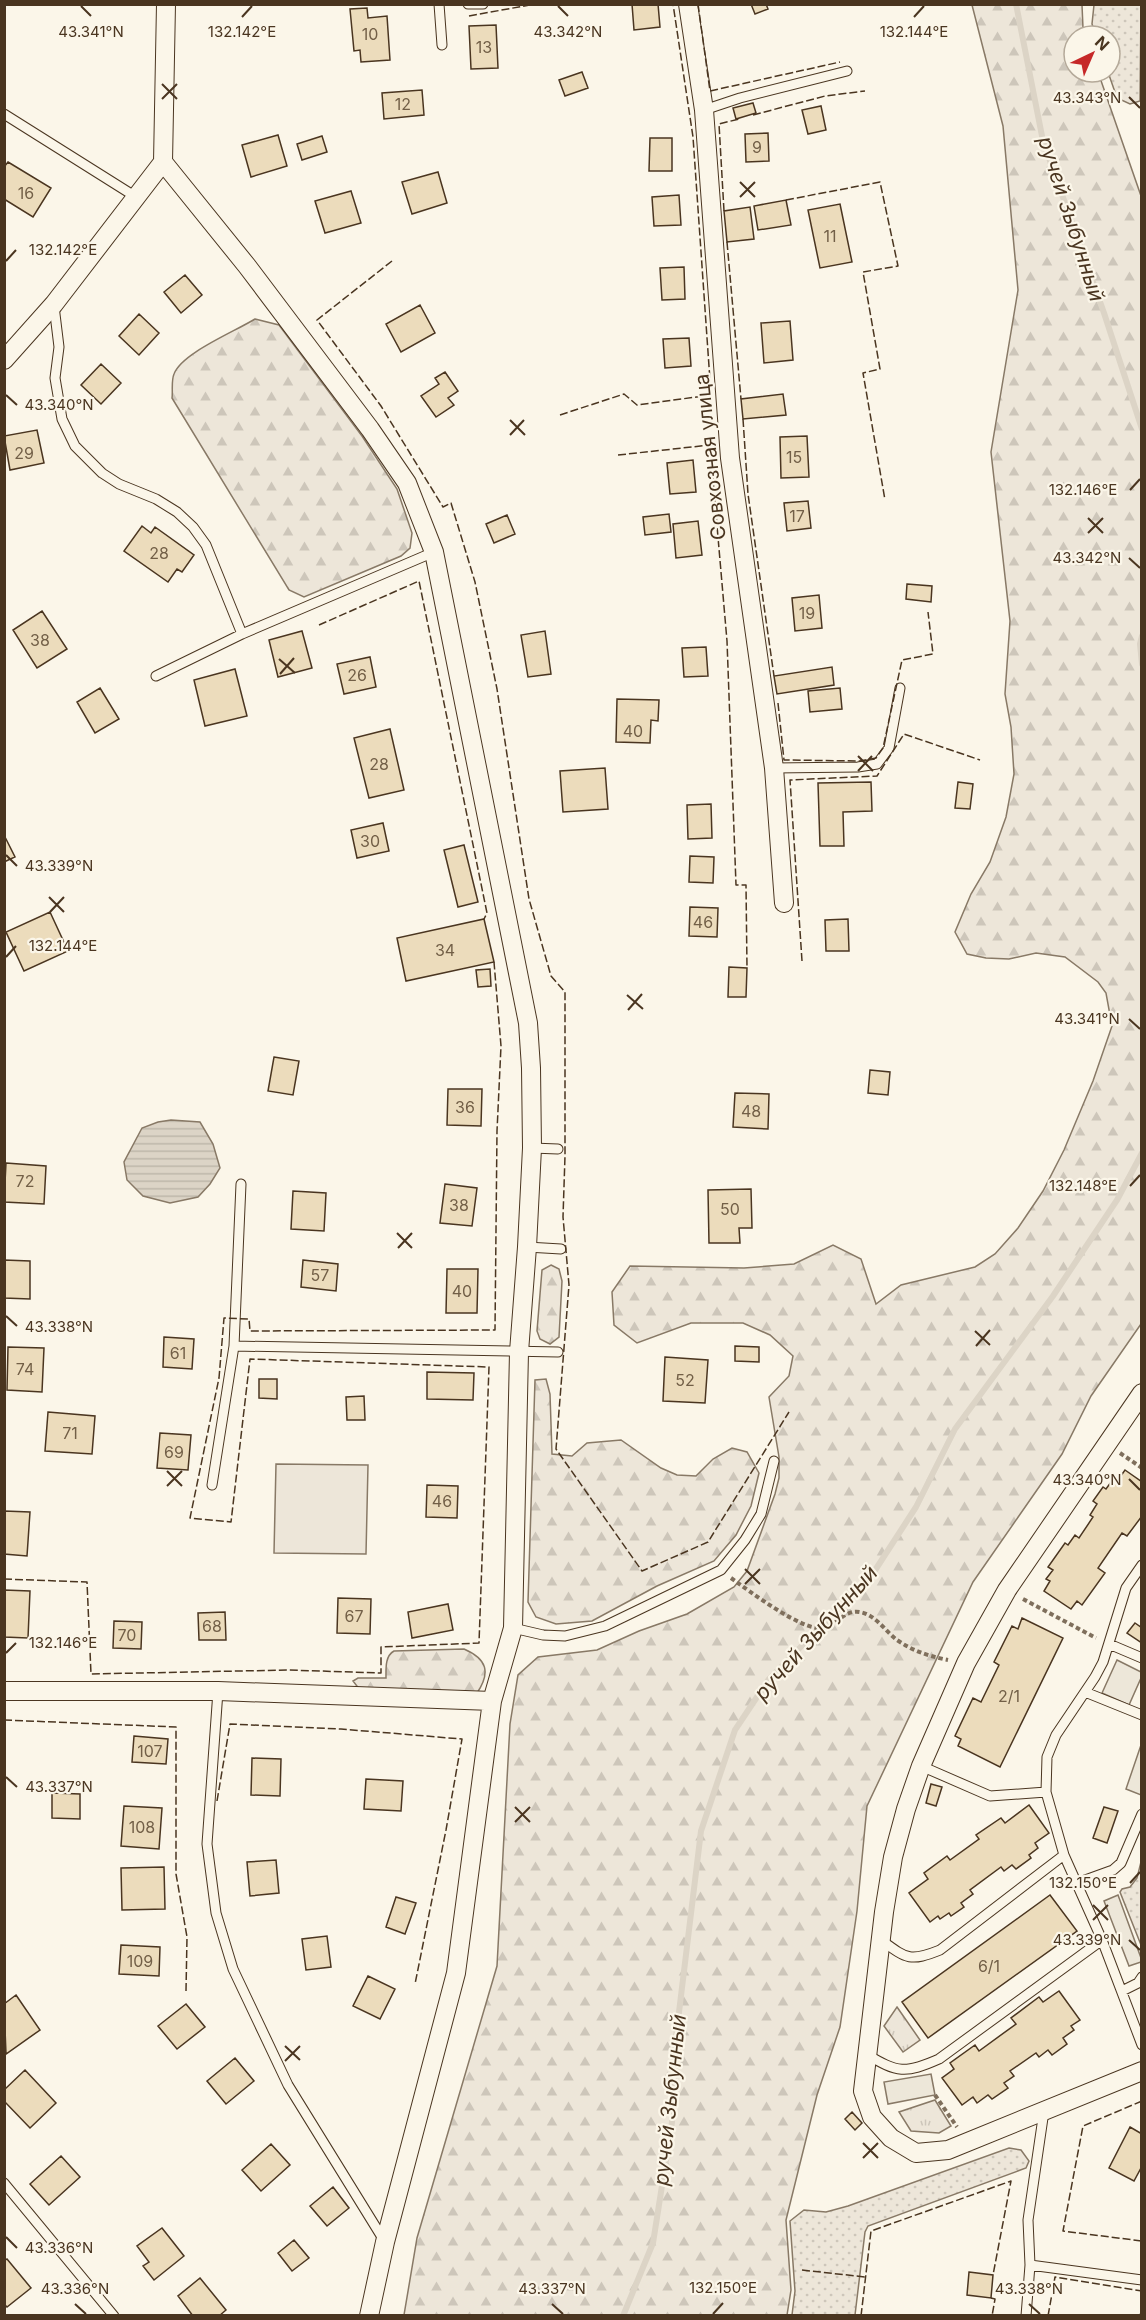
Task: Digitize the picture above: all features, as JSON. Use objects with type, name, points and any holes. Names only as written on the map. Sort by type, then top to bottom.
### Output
[{"type":"street","points":[[4,360],[54,304],[163,162],[166,4]]},
{"type":"street","name":"Совхозная улица","points":[[688,4],[704,110],[730,458],[774,768],[784,903]]},
{"type":"street","points":[[163,162],[254,275],[370,429],[407,483],[434,552],[528,1023],[532,1148],[519,1352],[513,1628],[492,1701],[456,1973],[385,2242],[369,2316]]},
{"type":"street","points":[[1142,1393],[1007,1590],[966,1663],[921,1766],[893,1857],[863,2091],[872,2117],[891,2138],[916,2153],[948,2150],[1142,2071]]},
{"type":"street","points":[[4,1691],[218,1691],[492,1701]]},
{"type":"lane","points":[[439,4],[442,45]]},
{"type":"lane","points":[[468,4],[483,4]]},
{"type":"lane","points":[[704,110],[740,98],[847,71]]},
{"type":"lane","points":[[4,114],[136,197]]},
{"type":"lane","points":[[54,304],[59,347],[55,378],[62,419],[75,446],[102,473],[119,484],[156,499],[177,512],[193,527],[206,545],[242,634]]},
{"type":"lane","points":[[156,676],[242,634],[434,552]]},
{"type":"lane","points":[[774,768],[858,767],[877,764],[889,748],[900,688]]},
{"type":"lane","points":[[532,1148],[558,1149]]},
{"type":"lane","points":[[212,1485],[234,1346],[241,1184]]},
{"type":"lane","points":[[527,1247],[561,1249]]},
{"type":"lane","points":[[234,1346],[558,1352]]},
{"type":"lane","points":[[513,1628],[543,1635],[566,1636],[605,1626],[721,1570],[745,1540],[761,1514],[774,1461]]},
{"type":"lane","points":[[1142,1565],[1126,1588],[1103,1662],[1056,1735],[1047,1757],[1046,1792],[1064,1855],[1102,1940],[1142,2045]]},
{"type":"lane","points":[[1109,1644],[1142,1658]]},
{"type":"lane","points":[[218,1691],[207,1844],[216,1913],[230,1958],[288,2085],[385,2242]]},
{"type":"lane","points":[[1085,1692],[1140,1714],[1142,1703]]},
{"type":"lane","points":[[921,1766],[990,1796],[1046,1792]]},
{"type":"lane","points":[[1077,1883],[1113,1870],[1120,1863],[1142,1814]]},
{"type":"lane","points":[[882,1940],[902,1955],[919,1959],[940,1950],[1064,1855]]},
{"type":"lane","points":[[866,2054],[889,2067],[914,2070],[939,2059],[1102,1940]]},
{"type":"lane","points":[[1122,1991],[1138,1983],[1142,1977]]},
{"type":"lane","points":[[1026,2316],[1030,2265],[1028,2220],[1044,2111]]},
{"type":"lane","points":[[4,2182],[114,2316]]},
{"type":"lane","points":[[1030,2265],[1142,2280]]},
{"type":"path","points":[[721,1570],[755,1596],[813,1628],[823,1628],[834,1623],[843,1615],[858,1612],[871,1616],[896,1639],[922,1655],[966,1663]]},
{"type":"path","points":[[1007,1590],[1109,1644]]},
{"type":"path","points":[[935,2095],[967,2142]]},
{"type":"green space","points":[[972,5],[1082,5],[1083,24],[1062,24],[1062,84],[1102,84],[1141,196],[1141,1324],[1091,1396],[1062,1454],[973,1582],[867,1806],[857,1911],[840,2027],[817,2095],[786,2220],[791,2290],[787,2315],[404,2315],[417,2238],[497,1966],[510,1724],[518,1675],[538,1657],[597,1650],[639,1631],[687,1614],[734,1587],[747,1571],[779,1478],[779,1457],[769,1397],[789,1376],[793,1356],[770,1335],[743,1323],[691,1323],[637,1343],[614,1325],[612,1292],[630,1266],[744,1268],[794,1264],[833,1245],[861,1259],[876,1304],[901,1285],[975,1267],[995,1254],[1018,1228],[1043,1191],[1064,1150],[1093,1081],[1112,1026],[1106,993],[1098,982],[1065,957],[1036,953],[1009,959],[967,954],[955,932],[971,894],[990,862],[1006,817],[1014,774],[1011,727],[1005,694],[1010,621],[991,452],[1018,290],[1003,126]]},
{"type":"green space","points":[[1094,5],[1141,5],[1140,101],[1130,104],[1117,98],[1112,84],[1122,84],[1122,24],[1092,24]]},
{"type":"green space","points":[[255,319],[279,325],[362,436],[397,489],[412,533],[410,548],[401,556],[304,597],[289,590],[172,398],[174,374],[187,358]]},
{"type":"green space","points":[[551,1265],[559,1269],[562,1281],[559,1337],[550,1344],[540,1339],[537,1331],[542,1270]]},
{"type":"green space","points":[[546,1379],[550,1394],[552,1454],[572,1456],[587,1443],[621,1440],[661,1468],[677,1475],[696,1476],[713,1459],[732,1448],[747,1452],[759,1473],[751,1506],[736,1535],[714,1561],[657,1586],[592,1621],[556,1624],[536,1617],[528,1602],[535,1380]]},
{"type":"green space","points":[[276,1464],[368,1465],[366,1554],[274,1553]]},
{"type":"green space","points":[[464,1649],[478,1657],[484,1667],[484,1679],[477,1693],[360,1690],[353,1681],[358,1678],[386,1678],[388,1659],[394,1651]]},
{"type":"green space","points":[[1141,1862],[1141,1945],[1120,1892],[1130,1887],[1137,1878]]},
{"type":"green space","points":[[897,2007],[920,2040],[903,2052],[884,2026]]},
{"type":"green space","points":[[935,2100],[951,2126],[939,2133],[911,2131],[899,2112]]},
{"type":"green space","points":[[1009,2148],[1021,2150],[1029,2161],[1026,2168],[868,2226],[865,2232],[855,2315],[792,2315],[795,2291],[790,2221],[804,2210],[826,2212],[848,2206]]},
{"type":"shaded area","points":[[171,1120],[200,1122],[213,1144],[220,1168],[198,1197],[170,1203],[143,1196],[127,1180],[124,1162],[142,1128]]},
{"type":"shaded area","points":[[1117,1660],[1141,1672],[1141,1678],[1129,1705],[1102,1693]]},
{"type":"shaded area","points":[[1142,1745],[1141,1795],[1126,1789]]},
{"type":"shaded area","points":[[1118,1895],[1141,1958],[1141,1962],[1129,1966],[1104,1901]]},
{"type":"shaded area","points":[[931,2074],[935,2095],[888,2104],[884,2082]]},
{"type":"building","points":[[632,4],[658,4],[660,27],[634,30]]},
{"type":"building","points":[[751,4],[766,4],[768,9],[755,14]]},
{"type":"building","points":[[367,8],[368,18],[387,16],[390,60],[361,62],[360,50],[354,51],[350,9]]},
{"type":"building","points":[[496,25],[498,68],[471,69],[469,26]]},
{"type":"building","points":[[582,72],[588,88],[565,96],[559,80]]},
{"type":"building","points":[[422,90],[424,115],[384,119],[382,93]]},
{"type":"building","points":[[753,103],[756,113],[736,119],[733,108]]},
{"type":"building","points":[[821,106],[826,130],[808,134],[802,110]]},
{"type":"building","points":[[768,133],[769,161],[746,162],[745,134]]},
{"type":"building","points":[[278,135],[287,166],[251,177],[242,145]]},
{"type":"building","points":[[322,136],[327,152],[302,160],[297,144]]},
{"type":"building","points":[[650,138],[672,138],[672,171],[649,171]]},
{"type":"building","points":[[8,162],[51,188],[33,217],[4,199],[4,167]]},
{"type":"building","points":[[438,172],[447,203],[412,214],[402,182]]},
{"type":"building","points":[[351,191],[361,223],[325,233],[315,201]]},
{"type":"building","points":[[679,195],[681,225],[654,226],[652,197]]},
{"type":"building","points":[[786,200],[791,225],[758,230],[754,206]]},
{"type":"building","points":[[840,204],[852,262],[820,268],[808,210]]},
{"type":"building","points":[[750,207],[754,239],[727,242],[724,211]]},
{"type":"building","points":[[684,267],[685,299],[662,300],[660,268]]},
{"type":"building","points":[[185,275],[202,295],[181,313],[164,292]]},
{"type":"building","points":[[420,305],[435,333],[401,352],[386,324]]},
{"type":"building","points":[[139,314],[159,333],[139,355],[119,336]]},
{"type":"building","points":[[790,321],[793,360],[764,363],[761,323]]},
{"type":"building","points":[[689,338],[691,366],[665,368],[663,339]]},
{"type":"building","points":[[101,364],[121,383],[101,404],[81,385]]},
{"type":"building","points":[[445,372],[458,391],[448,398],[454,405],[436,417],[421,396],[439,384],[435,378]]},
{"type":"building","points":[[783,394],[786,415],[743,419],[741,399]]},
{"type":"building","points":[[37,430],[44,463],[10,470],[4,436]]},
{"type":"building","points":[[807,436],[809,477],[781,478],[780,437]]},
{"type":"building","points":[[693,460],[696,492],[670,494],[667,463]]},
{"type":"building","points":[[808,501],[811,528],[787,531],[784,503]]},
{"type":"building","points":[[669,514],[671,532],[645,535],[643,517]]},
{"type":"building","points":[[507,515],[515,534],[494,543],[486,524]]},
{"type":"building","points":[[698,521],[702,555],[676,558],[673,524]]},
{"type":"building","points":[[142,526],[151,533],[155,527],[194,555],[182,572],[177,569],[168,582],[124,551]]},
{"type":"building","points":[[907,584],[932,586],[931,602],[906,599]]},
{"type":"building","points":[[819,595],[822,628],[795,631],[792,598]]},
{"type":"building","points":[[42,611],[67,649],[37,668],[13,630]]},
{"type":"building","points":[[302,631],[312,668],[278,677],[269,640]]},
{"type":"building","points":[[545,631],[551,674],[528,677],[521,635]]},
{"type":"building","points":[[706,647],[708,676],[684,677],[682,648]]},
{"type":"building","points":[[370,657],[376,687],[344,694],[337,664]]},
{"type":"building","points":[[832,667],[834,685],[777,694],[774,676]]},
{"type":"building","points":[[235,669],[247,716],[205,726],[194,680]]},
{"type":"building","points":[[100,688],[119,719],[95,733],[77,702]]},
{"type":"building","points":[[840,688],[842,709],[810,712],[808,691]]},
{"type":"building","points":[[617,699],[659,700],[658,721],[651,720],[650,743],[616,742]]},
{"type":"building","points":[[390,729],[404,790],[369,798],[354,738]]},
{"type":"building","points":[[605,768],[608,809],[563,812],[560,771]]},
{"type":"building","points":[[871,782],[872,811],[843,812],[844,846],[820,846],[818,783]]},
{"type":"building","points":[[958,782],[973,784],[970,809],[955,808]]},
{"type":"building","points":[[711,804],[712,838],[688,839],[687,805]]},
{"type":"building","points":[[383,823],[389,851],[357,858],[351,830]]},
{"type":"building","points":[[4,835],[15,857],[4,862]]},
{"type":"building","points":[[464,845],[478,902],[458,907],[444,850]]},
{"type":"building","points":[[690,856],[714,857],[713,883],[689,882]]},
{"type":"building","points":[[690,907],[718,908],[717,937],[689,936]]},
{"type":"building","points":[[50,912],[68,951],[24,971],[6,932]]},
{"type":"building","points":[[484,919],[494,962],[406,981],[397,938]]},
{"type":"building","points":[[848,919],[849,951],[826,951],[825,920]]},
{"type":"building","points":[[729,967],[747,968],[746,997],[728,997]]},
{"type":"building","points":[[490,969],[491,986],[478,987],[476,970]]},
{"type":"building","points":[[274,1057],[299,1061],[293,1095],[268,1091]]},
{"type":"building","points":[[870,1070],[890,1072],[888,1095],[868,1093]]},
{"type":"building","points":[[448,1089],[482,1089],[481,1126],[447,1125]]},
{"type":"building","points":[[735,1093],[769,1094],[768,1129],[733,1127]]},
{"type":"building","points":[[6,1163],[46,1166],[44,1204],[4,1202]]},
{"type":"building","points":[[445,1184],[477,1188],[472,1226],[440,1223]]},
{"type":"building","points":[[751,1189],[752,1228],[739,1228],[740,1243],[709,1243],[708,1190]]},
{"type":"building","points":[[293,1191],[326,1193],[324,1231],[291,1229]]},
{"type":"building","points":[[4,1260],[30,1261],[30,1299],[4,1298]]},
{"type":"building","points":[[303,1260],[338,1264],[336,1291],[301,1287]]},
{"type":"building","points":[[447,1269],[478,1269],[477,1313],[446,1313]]},
{"type":"building","points":[[164,1337],[194,1339],[192,1369],[163,1367]]},
{"type":"building","points":[[735,1346],[759,1347],[759,1362],[735,1361]]},
{"type":"building","points":[[8,1347],[44,1348],[42,1392],[7,1390]]},
{"type":"building","points":[[665,1357],[708,1360],[705,1403],[663,1401]]},
{"type":"building","points":[[427,1372],[474,1373],[473,1400],[427,1399]]},
{"type":"building","points":[[259,1379],[277,1379],[277,1399],[259,1398]]},
{"type":"building","points":[[364,1396],[365,1420],[347,1420],[346,1397]]},
{"type":"building","points":[[48,1412],[95,1416],[92,1454],[45,1451]]},
{"type":"building","points":[[160,1433],[191,1435],[188,1470],[157,1468]]},
{"type":"building","points":[[1125,1470],[1142,1482],[1142,1516],[1127,1536],[1122,1533],[1098,1568],[1105,1573],[1082,1605],[1077,1601],[1071,1609],[1044,1591],[1050,1581],[1046,1579],[1053,1570],[1048,1567],[1065,1543],[1068,1545],[1075,1535],[1079,1538],[1093,1517],[1090,1515],[1097,1504],[1093,1501],[1103,1487],[1106,1489],[1114,1478],[1118,1480]]},
{"type":"building","points":[[427,1485],[458,1486],[457,1518],[426,1517]]},
{"type":"building","points":[[4,1511],[30,1512],[27,1556],[4,1554]]},
{"type":"building","points":[[4,1590],[30,1591],[28,1638],[4,1637]]},
{"type":"building","points":[[338,1598],[371,1599],[370,1634],[337,1633]]},
{"type":"building","points":[[448,1604],[453,1630],[412,1638],[408,1612]]},
{"type":"building","points":[[225,1612],[226,1640],[199,1640],[198,1613]]},
{"type":"building","points":[[1022,1618],[1063,1638],[1000,1767],[958,1746],[961,1739],[955,1736],[973,1698],[981,1702],[999,1665],[994,1662],[1012,1626],[1018,1629]]},
{"type":"building","points":[[114,1621],[142,1622],[141,1649],[113,1648]]},
{"type":"building","points":[[1135,1623],[1142,1628],[1142,1643],[1127,1633]]},
{"type":"building","points":[[134,1736],[168,1739],[166,1764],[132,1762]]},
{"type":"building","points":[[252,1758],[281,1759],[280,1796],[251,1795]]},
{"type":"building","points":[[366,1779],[403,1781],[401,1811],[364,1809]]},
{"type":"building","points":[[931,1784],[942,1787],[936,1806],[926,1803]]},
{"type":"building","points":[[52,1793],[80,1794],[80,1819],[52,1818]]},
{"type":"building","points":[[1029,1805],[1049,1833],[1035,1843],[1038,1848],[1029,1855],[1031,1858],[1016,1869],[1012,1865],[1004,1871],[1001,1867],[970,1890],[973,1894],[961,1903],[964,1907],[951,1916],[949,1913],[940,1919],[938,1916],[930,1922],[909,1893],[928,1879],[924,1873],[947,1856],[950,1860],[979,1839],[976,1835],[1001,1818],[1005,1823]]},
{"type":"building","points":[[124,1806],[162,1808],[159,1849],[121,1846]]},
{"type":"building","points":[[1104,1807],[1118,1811],[1107,1843],[1093,1838]]},
{"type":"building","points":[[276,1860],[279,1893],[250,1896],[247,1862]]},
{"type":"building","points":[[164,1867],[165,1909],[122,1910],[121,1868]]},
{"type":"building","points":[[1050,1895],[1077,1931],[928,2038],[902,2002]]},
{"type":"building","points":[[396,1897],[416,1903],[405,1934],[386,1927]]},
{"type":"building","points":[[327,1936],[331,1967],[306,1970],[302,1939]]},
{"type":"building","points":[[121,1945],[160,1947],[159,1976],[119,1974]]},
{"type":"building","points":[[368,1976],[395,1989],[380,2019],[353,2006]]},
{"type":"building","points":[[1059,1991],[1080,2020],[1071,2026],[1074,2030],[1063,2038],[1067,2044],[1052,2055],[1048,2050],[1039,2057],[1036,2053],[1010,2071],[1014,2076],[1004,2083],[1008,2088],[992,2099],[988,2095],[977,2103],[973,2097],[962,2105],[942,2078],[954,2069],[950,2063],[975,2045],[979,2051],[1016,2024],[1011,2018],[1039,1997],[1043,2002]]},
{"type":"building","points":[[16,1995],[40,2030],[6,2054],[4,2004]]},
{"type":"building","points":[[186,2004],[205,2027],[177,2049],[158,2026]]},
{"type":"building","points":[[235,2058],[254,2081],[226,2104],[207,2081]]},
{"type":"building","points":[[25,2070],[56,2103],[30,2128],[4,2101],[4,2090]]},
{"type":"building","points":[[852,2112],[862,2123],[855,2130],[845,2119]]},
{"type":"building","points":[[1130,2127],[1142,2134],[1142,2166],[1134,2181],[1109,2168]]},
{"type":"building","points":[[271,2144],[290,2165],[261,2191],[242,2170]]},
{"type":"building","points":[[61,2156],[80,2177],[49,2205],[30,2184]]},
{"type":"building","points":[[333,2187],[349,2208],[327,2226],[310,2206]]},
{"type":"building","points":[[162,2228],[184,2256],[154,2280],[143,2266],[149,2262],[137,2246]]},
{"type":"building","points":[[294,2240],[309,2258],[292,2271],[278,2253]]},
{"type":"building","points":[[7,2259],[31,2288],[7,2307],[4,2304],[4,2261]]},
{"type":"building","points":[[969,2272],[993,2275],[991,2298],[967,2295]]},
{"type":"building","points":[[200,2278],[226,2310],[219,2316],[193,2316],[178,2296]]},
{"type":"waterway","name":"ручей Зыбунный","points":[[1016,4],[1043,141],[1142,429]]},
{"type":"waterway","name":"ручей Зыбунный","points":[[1142,636],[1140,644],[1142,664]]},
{"type":"waterway","name":"ручей Зыбунный","points":[[623,2316],[653,2243],[672,2122],[676,2037],[701,1831],[735,1730],[769,1679],[872,1575],[916,1507],[955,1429],[1053,1296],[1117,1200],[1142,1153]]},
{"type":"fence","points":[[469,16],[535,4]]},
{"type":"fence","points":[[560,415],[624,394],[637,405],[711,395],[693,137],[673,4]]},
{"type":"fence","points":[[698,4],[710,91],[840,62]]},
{"type":"fence","points":[[753,115],[825,96],[865,91]]},
{"type":"fence","points":[[724,211],[719,124],[739,119]]},
{"type":"fence","points":[[786,200],[880,182],[898,266],[863,272],[880,369],[863,373],[885,500]]},
{"type":"fence","points":[[727,242],[741,399]]},
{"type":"fence","points":[[392,261],[317,320],[381,406],[443,507],[451,503],[475,582],[497,689],[529,899],[551,976],[565,992],[563,1217],[569,1285],[556,1449],[642,1571],[708,1542],[789,1412]]},
{"type":"fence","points":[[743,419],[748,494],[774,676]]},
{"type":"fence","points":[[618,455],[710,445],[727,641],[736,885],[746,885],[747,968]]},
{"type":"fence","points":[[319,625],[419,581],[487,913],[484,919]]},
{"type":"fence","points":[[778,703],[784,760],[860,761],[876,758],[883,748],[902,660],[933,654],[928,612]]},
{"type":"fence","points":[[802,961],[790,780],[877,776],[904,734],[980,760]]},
{"type":"fence","points":[[4,1579],[87,1582],[91,1674],[288,1670],[381,1673],[381,1647],[479,1643],[489,1367],[250,1359],[231,1522],[190,1518],[219,1378],[224,1318],[249,1319],[250,1331],[495,1330],[497,1131],[501,1046],[494,962]]},
{"type":"fence","points":[[4,1720],[176,1727],[176,1874],[187,1937],[186,1991]]},
{"type":"fence","points":[[217,1801],[230,1724],[341,1729],[462,1739],[415,1984]]},
{"type":"fence","points":[[1142,2101],[1083,2126],[1063,2231],[1142,2241]]},
{"type":"fence","points":[[861,2316],[871,2231],[1011,2181],[993,2275]]},
{"type":"fence","points":[[802,2270],[865,2277]]},
{"type":"fence","points":[[1048,2316],[1055,2277],[1142,2291]]},
{"type":"fence","points":[[991,2298],[995,2299],[992,2316]]},
{"type":"fence","points":[[1140,2316],[1142,2308]]}]
